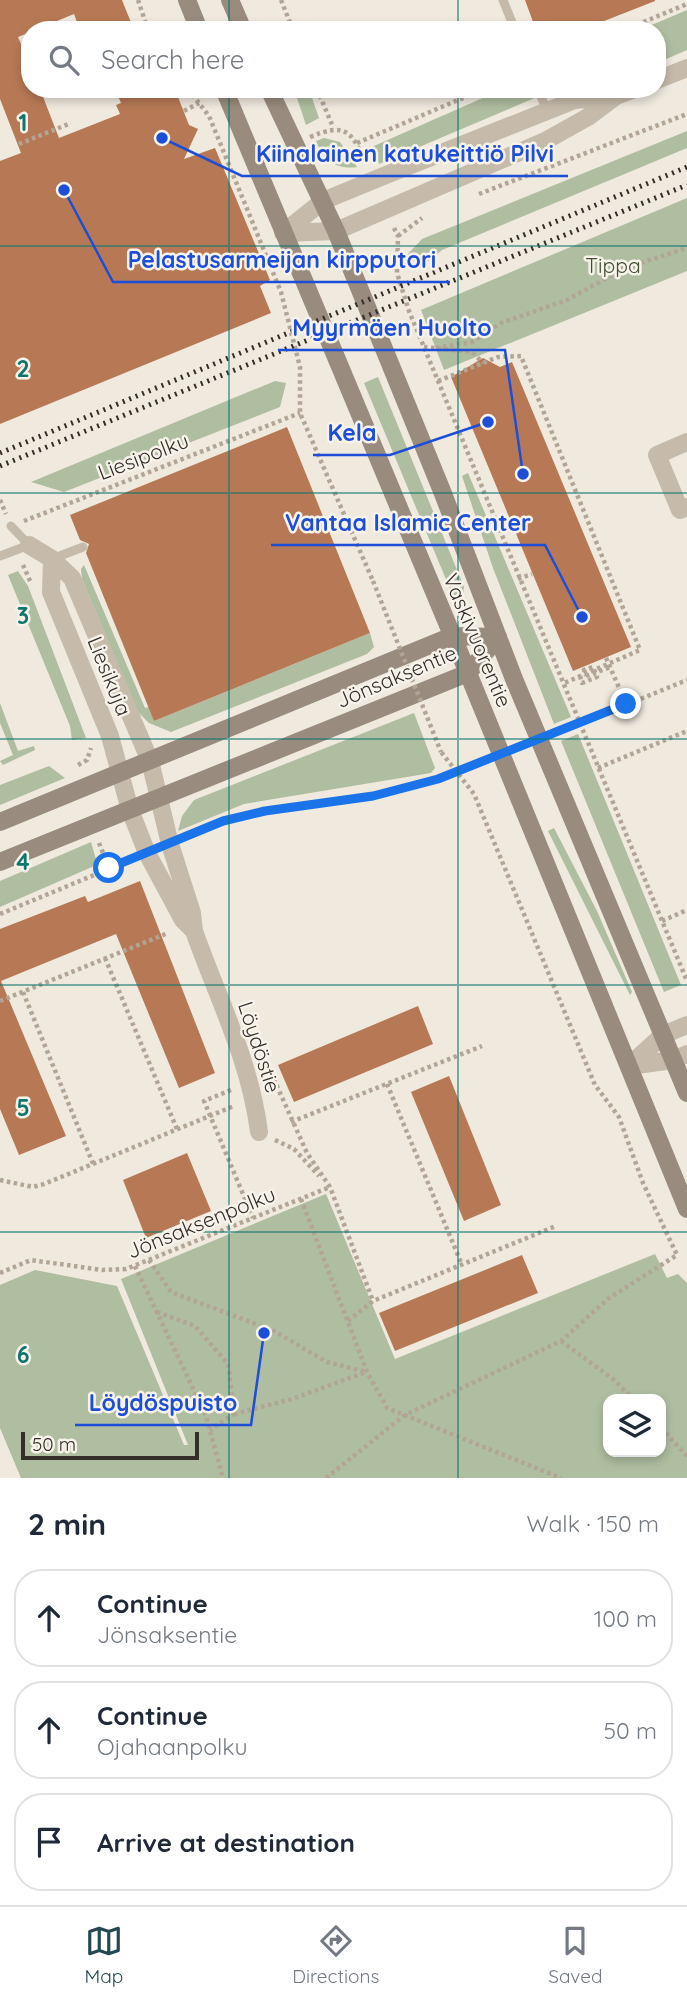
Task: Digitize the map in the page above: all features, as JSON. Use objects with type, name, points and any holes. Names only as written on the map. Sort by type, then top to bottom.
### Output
[{"type":"main road","points":[[187,0],[195,21]]},
{"type":"main road","points":[[230,0],[239,21]]},
{"type":"main road","name":"Vaskivuorentie","points":[[228,98],[468,673],[687,1209]]},
{"type":"main road","name":"Vaskivuorentie","points":[[273,98],[292,144],[323,201],[498,637],[663,1035],[680,1057],[687,1093]]},
{"type":"main road","name":"Jönsaksentie","points":[[0,822],[452,636],[498,637]]},
{"type":"main road","name":"Jönsaksentie","points":[[0,862],[468,673],[498,637]]},
{"type":"street","points":[[666,76],[687,68]]},
{"type":"street","points":[[284,233],[323,201],[575,100],[586,98]]},
{"type":"street","points":[[284,233],[335,230],[385,210],[545,141],[588,117],[609,98]]},
{"type":"street","points":[[687,442],[657,455],[680,510],[687,507]]},
{"type":"street","name":"Liesikuja","points":[[23,547],[52,559],[72,578],[149,761],[159,799]]},
{"type":"street","name":"Liesikuja","points":[[52,559],[51,592],[110,736],[130,810]]},
{"type":"street","name":"Löydöstie","points":[[159,799],[192,913],[194,931],[242,1052],[255,1099],[259,1132]]},
{"type":"street","name":"Löydöstie","points":[[130,810],[148,853],[183,920],[194,931]]},
{"type":"street","points":[[629,1066],[663,1035],[687,1025]]},
{"type":"street","points":[[629,1066],[680,1057]]},
{"type":"lane","points":[[503,0],[511,21]]},
{"type":"lane","points":[[542,98],[547,111]]},
{"type":"lane","name":"Liesikuja","points":[[11,526],[23,547]]},
{"type":"lane","points":[[0,556],[23,547]]},
{"type":"lane","points":[[52,559],[83,547]]},
{"type":"path","points":[[138,0],[145,21]]},
{"type":"path","points":[[281,0],[289,21]]},
{"type":"path","points":[[646,21],[687,4]]},
{"type":"path","points":[[195,98],[214,127],[286,306],[300,367],[300,413],[373,581],[441,752],[474,794],[595,1086],[620,1117],[643,1183],[677,1255],[609,1298],[561,1341],[405,1415],[326,1478]]},
{"type":"path","points":[[321,98],[333,127],[343,129],[358,144],[373,180]]},
{"type":"path","points":[[358,144],[463,98]]},
{"type":"path","points":[[184,111],[199,103]]},
{"type":"path","points":[[469,198],[687,114]]},
{"type":"path","points":[[19,144],[71,124]]},
{"type":"path","points":[[385,210],[398,236],[397,273],[424,347],[687,981]]},
{"type":"path","points":[[398,236],[430,213]]},
{"type":"path","points":[[436,348],[472,342],[501,323],[568,300],[625,268],[687,248]]},
{"type":"path","points":[[424,347],[472,352],[483,363]]},
{"type":"path","points":[[438,381],[498,357],[521,356],[640,650],[562,684]]},
{"type":"path","name":"Liesipolku","points":[[11,526],[300,413]]},
{"type":"path","points":[[590,548],[597,545]]},
{"type":"path","points":[[23,547],[32,586]]},
{"type":"path","points":[[518,579],[532,574]]},
{"type":"path","points":[[606,657],[625,702]]},
{"type":"path","points":[[580,676],[582,682],[597,677],[593,667],[584,670],[586,676],[598,672],[611,667]]},
{"type":"path","points":[[170,844],[223,821],[265,811],[373,796],[455,772],[589,720],[625,702],[687,680]]},
{"type":"path","points":[[598,768],[687,731]]},
{"type":"path","points":[[79,790],[72,770],[87,760],[91,743]]},
{"type":"path","points":[[92,825],[109,868]]},
{"type":"path","points":[[0,914],[148,853]]},
{"type":"path","points":[[662,921],[687,910]]},
{"type":"path","points":[[0,1001],[175,929]]},
{"type":"path","points":[[105,958],[177,1129]]},
{"type":"path","points":[[23,992],[94,1166]]},
{"type":"path","points":[[291,1122],[482,1046]]},
{"type":"path","points":[[266,1063],[291,1122],[307,1153],[330,1187],[373,1301]]},
{"type":"path","points":[[387,1084],[462,1265]]},
{"type":"path","points":[[237,1086],[204,1101],[253,1218]]},
{"type":"path","points":[[0,1180],[33,1187],[94,1166],[208,1115],[255,1099]]},
{"type":"path","points":[[259,1132],[294,1149],[330,1187]]},
{"type":"path","name":"Jönsaksenpolku","points":[[0,1273],[31,1260],[102,1270],[126,1269],[330,1187]]},
{"type":"path","points":[[301,1199],[367,1372],[387,1408],[561,1478]]},
{"type":"path","points":[[348,1321],[373,1301],[556,1226]]},
{"type":"path","points":[[149,1260],[170,1292],[274,1331],[327,1362],[367,1372]]},
{"type":"path","points":[[135,1266],[210,1430],[223,1478]]},
{"type":"path","points":[[157,1312],[195,1326],[228,1364],[234,1414]]},
{"type":"path","points":[[561,1341],[628,1394]]},
{"type":"path","points":[[210,1430],[234,1414],[292,1399],[367,1372]]},
{"type":"path","points":[[666,1433],[687,1456]]},
{"type":"green space","points":[[687,10],[687,50],[666,59],[666,21],[661,21]]},
{"type":"green space","points":[[297,98],[312,98],[319,118],[306,125]]},
{"type":"green space","points":[[483,98],[535,98],[379,164],[374,146]]},
{"type":"green space","points":[[687,131],[687,148],[442,250],[424,265],[405,257],[422,239]]},
{"type":"green space","points":[[324,138],[340,142],[357,167],[343,167],[327,158],[316,141]]},
{"type":"green space","name":"Tippa","points":[[687,198],[687,271],[444,370],[421,310]]},
{"type":"green space","points":[[378,377],[464,587],[462,602],[458,608],[364,383]]},
{"type":"green space","points":[[275,381],[286,383],[280,407],[64,492],[31,482]]},
{"type":"green space","points":[[468,473],[571,717],[554,724],[493,568],[462,476]]},
{"type":"green space","points":[[84,565],[145,708],[149,707],[154,721],[370,633],[374,647],[367,654],[171,732],[149,723],[138,712],[82,579],[81,569]]},
{"type":"green space","points":[[18,571],[28,586],[86,738],[72,740],[70,726],[8,575]]},
{"type":"green space","points":[[0,703],[18,751],[34,746],[35,750],[3,765],[0,761],[13,755],[0,723]]},
{"type":"green space","points":[[414,713],[435,768],[431,773],[244,804],[178,831],[182,816],[194,800]]},
{"type":"green space","points":[[578,734],[681,985],[664,992],[561,741]]},
{"type":"green space","points":[[49,766],[65,778],[0,805],[0,785]]},
{"type":"green space","points":[[554,828],[597,911],[632,992],[630,995],[548,831]]},
{"type":"green space","points":[[91,842],[97,863],[92,867],[0,907],[0,881]]},
{"type":"green space","points":[[326,1194],[395,1359],[655,1254],[667,1278],[678,1274],[687,1283],[687,1478],[21,1478],[0,1428],[0,1285],[35,1270],[117,1286],[184,1445],[188,1445],[121,1279]]},
{"type":"building","points":[[0,0],[122,0],[130,21],[77,21],[74,14],[57,21],[21,21],[21,36],[18,37],[21,44],[21,98],[43,98],[59,138],[120,114],[116,105],[121,103],[119,98],[178,98],[189,125],[198,129],[184,159],[215,148],[270,280],[260,286],[271,313],[0,424],[0,161],[21,153],[0,99]]},
{"type":"building","points":[[525,0],[655,0],[604,21],[533,21]]},
{"type":"building","points":[[483,358],[500,367],[512,362],[631,647],[573,671],[451,377]]},
{"type":"building","points":[[287,427],[370,633],[154,721],[86,553],[89,544],[80,540],[70,515]]},
{"type":"building","points":[[140,881],[215,1073],[179,1088],[116,934],[1,981],[66,1136],[19,1155],[0,1109],[0,929],[85,896],[88,902]]},
{"type":"building","points":[[418,1006],[433,1044],[294,1102],[278,1065]]},
{"type":"building","points":[[449,1076],[501,1205],[464,1221],[411,1092]]},
{"type":"building","points":[[187,1153],[211,1211],[146,1238],[123,1180]]},
{"type":"building","points":[[522,1255],[538,1293],[395,1351],[379,1313]]},
{"type":"railway","points":[[0,453],[687,167]]},
{"type":"railway","points":[[0,466],[687,185]]},
{"type":"place","name":"Kiinalainen katukeittiö Pilvi","points":[[162,138]]},
{"type":"place","name":"Pelastusarmeijan kirpputori","points":[[64,190]]},
{"type":"place","name":"Kela","points":[[488,422]]},
{"type":"place","name":"Myyrmäen Huolto","points":[[523,474]]},
{"type":"place","name":"Vantaa Islamic Center","points":[[582,617]]},
{"type":"place","name":"Löydöspuisto","points":[[264,1333]]},
{"type":"route","points":[[109,868],[223,821],[265,811],[373,796],[438,779],[626,704]]}]
